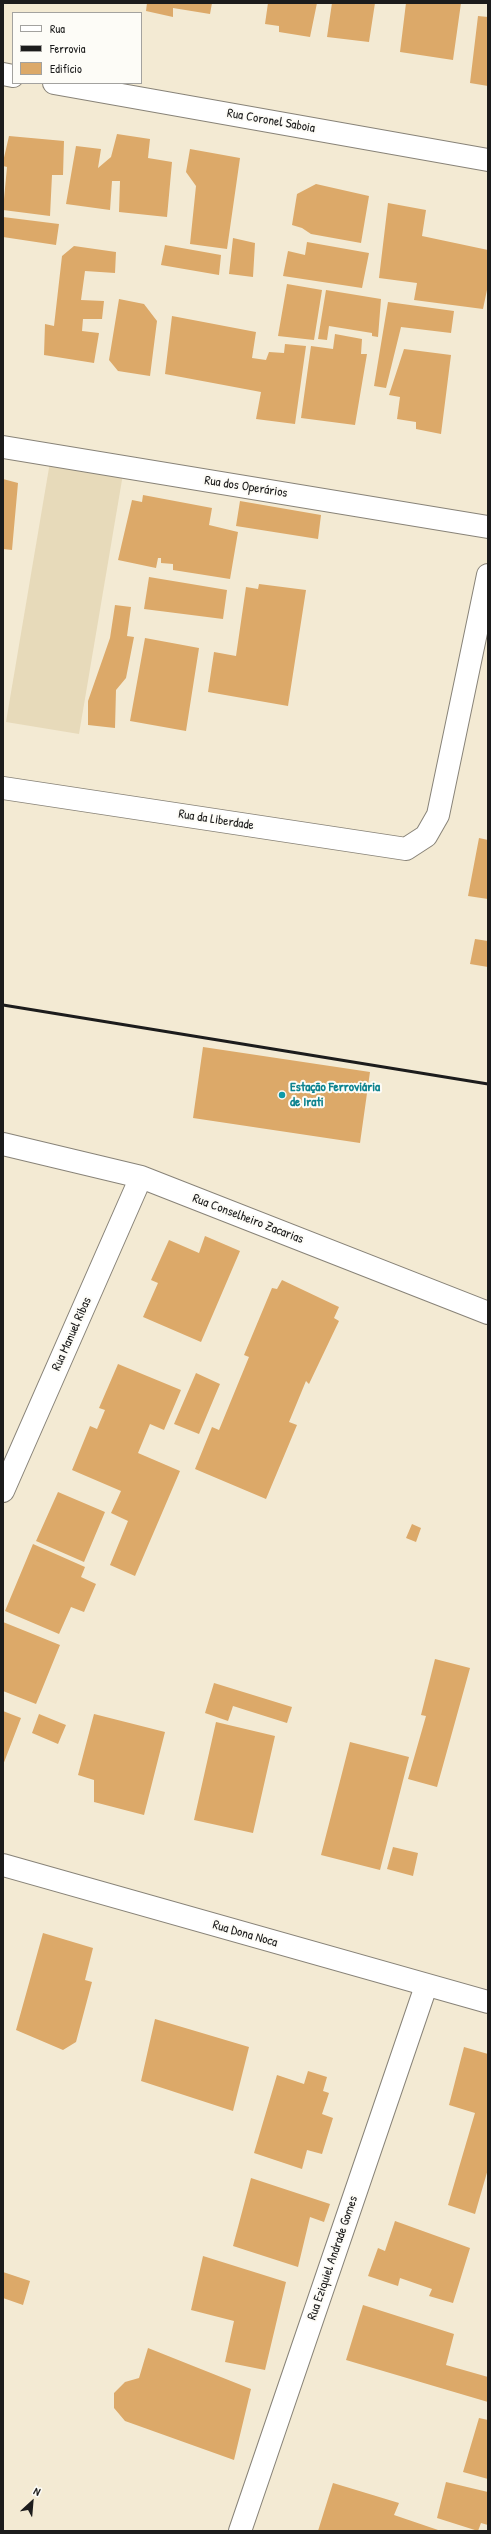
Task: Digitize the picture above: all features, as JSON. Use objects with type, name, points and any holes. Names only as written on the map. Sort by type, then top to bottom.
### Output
[{"type":"street","name":"Rua Coronel Saboia","points":[[60,84],[488,160]]},
{"type":"street","name":"Rua dos Operários","points":[[3,447],[488,527]]},
{"type":"street","name":"Rua da Liberdade","points":[[3,788],[406,849],[426,836],[438,815],[488,575]]},
{"type":"street","name":"Rua Conselheiro Zacarias","points":[[3,1144],[141,1177],[488,1313]]},
{"type":"street","name":"Rua Manuel Ribas","points":[[3,1491],[141,1177]]},
{"type":"street","name":"Rua Dona Noca","points":[[3,1865],[426,1986],[488,2002]]},
{"type":"street","name":"Rua Eziquiel Andrade Gomes","points":[[240,2531],[426,1986]]},
{"type":"shaded area","points":[[51,456],[124,468],[79,734],[6,722]]},
{"type":"building","points":[[147,3],[212,3],[210,14],[173,8],[173,17],[146,11]]},
{"type":"building","points":[[268,3],[317,3],[310,37],[279,32],[279,26],[265,24]]},
{"type":"building","points":[[332,3],[375,3],[369,42],[327,37]]},
{"type":"building","points":[[406,3],[461,3],[453,60],[400,52]]},
{"type":"building","points":[[478,16],[488,17],[488,86],[470,83]]},
{"type":"building","points":[[117,134],[150,139],[148,158],[172,162],[167,217],[119,212],[120,181],[112,181],[110,210],[66,204],[76,146],[101,149],[98,168],[111,157]]},
{"type":"building","points":[[9,136],[64,141],[63,175],[52,175],[50,216],[3,210],[7,167],[3,166],[3,162]]},
{"type":"building","points":[[190,149],[240,158],[227,249],[190,244],[196,186],[186,172]]},
{"type":"building","points":[[316,184],[369,196],[361,243],[311,234],[302,228],[292,225],[297,194]]},
{"type":"building","points":[[388,203],[426,210],[422,236],[488,250],[488,285],[483,309],[414,300],[417,283],[379,278]]},
{"type":"building","points":[[3,217],[59,224],[56,245],[3,237]]},
{"type":"building","points":[[233,238],[255,243],[253,277],[229,274]]},
{"type":"building","points":[[307,242],[369,253],[362,288],[283,276],[288,251],[305,255]]},
{"type":"building","points":[[165,245],[221,255],[219,275],[161,265]]},
{"type":"building","points":[[74,246],[116,252],[115,273],[85,271],[81,300],[104,301],[102,319],[83,319],[82,331],[99,333],[94,363],[44,355],[45,324],[54,326],[62,256]]},
{"type":"building","points":[[287,284],[322,290],[314,340],[278,336]]},
{"type":"building","points":[[326,290],[381,299],[378,337],[372,336],[372,333],[329,326],[327,340],[318,339]]},
{"type":"building","points":[[119,299],[144,304],[157,321],[150,376],[118,371],[109,360]]},
{"type":"building","points":[[388,302],[454,311],[451,333],[401,327],[386,388],[374,386]]},
{"type":"building","points":[[172,316],[256,332],[252,358],[266,360],[269,352],[284,353],[285,344],[306,346],[295,424],[256,419],[261,392],[165,374]]},
{"type":"building","points":[[335,334],[362,339],[361,354],[367,354],[355,425],[301,418],[311,346],[333,349]]},
{"type":"building","points":[[404,349],[451,355],[441,434],[416,429],[416,422],[397,419],[400,397],[389,395]]},
{"type":"building","points":[[3,479],[18,483],[12,550],[3,549]]},
{"type":"building","points":[[143,495],[212,508],[209,525],[238,532],[230,579],[173,570],[173,564],[161,563],[161,558],[158,558],[156,568],[118,560],[132,500],[142,502]]},
{"type":"building","points":[[240,501],[321,515],[318,539],[236,526]]},
{"type":"building","points":[[149,577],[227,590],[223,619],[144,609]]},
{"type":"building","points":[[259,584],[306,590],[288,706],[208,692],[214,652],[236,656],[246,587],[258,589]]},
{"type":"building","points":[[115,605],[131,607],[127,636],[134,637],[126,678],[116,690],[115,728],[88,725],[88,701],[110,638]]},
{"type":"building","points":[[145,638],[199,648],[186,731],[130,721]]},
{"type":"building","points":[[479,838],[488,840],[488,899],[468,896]]},
{"type":"building","points":[[475,939],[488,941],[488,967],[470,964]]},
{"type":"building","name":"Estação Ferroviária de Irati","points":[[203,1047],[370,1072],[360,1143],[193,1118]]},
{"type":"building","points":[[205,1236],[240,1251],[201,1342],[143,1317],[158,1283],[151,1280],[169,1240],[199,1253]]},
{"type":"building","points":[[282,1280],[339,1307],[334,1318],[339,1321],[309,1384],[306,1381],[289,1422],[297,1425],[266,1499],[195,1469],[212,1427],[219,1430],[249,1357],[244,1355],[272,1288],[277,1289]]},
{"type":"building","points":[[118,1364],[181,1390],[164,1430],[150,1424],[138,1453],[180,1471],[135,1576],[110,1565],[128,1521],[111,1513],[121,1491],[72,1470],[90,1426],[97,1429],[105,1410],[99,1408]]},
{"type":"building","points":[[196,1373],[220,1384],[199,1434],[174,1424]]},
{"type":"building","points":[[58,1492],[105,1512],[84,1562],[36,1541]]},
{"type":"building","points":[[412,1524],[421,1528],[416,1542],[406,1538]]},
{"type":"building","points":[[33,1544],[85,1567],[81,1577],[96,1584],[84,1612],[71,1607],[59,1634],[5,1611]]},
{"type":"building","points":[[3,1622],[60,1645],[36,1704],[3,1691]]},
{"type":"building","points":[[435,1659],[470,1668],[437,1787],[408,1779],[426,1716],[421,1715]]},
{"type":"building","points":[[214,1683],[292,1707],[287,1723],[233,1706],[228,1721],[205,1713]]},
{"type":"building","points":[[3,1711],[21,1718],[3,1765]]},
{"type":"building","points":[[39,1714],[66,1725],[58,1744],[32,1733]]},
{"type":"building","points":[[94,1714],[165,1732],[144,1815],[94,1802],[94,1780],[78,1775]]},
{"type":"building","points":[[216,1722],[275,1736],[253,1833],[194,1820]]},
{"type":"building","points":[[350,1742],[409,1757],[380,1870],[321,1855]]},
{"type":"building","points":[[393,1847],[418,1853],[413,1876],[387,1869]]},
{"type":"building","points":[[43,1933],[93,1948],[85,1980],[92,1982],[76,2042],[63,2050],[16,2030]]},
{"type":"building","points":[[155,2019],[249,2047],[233,2111],[141,2081]]},
{"type":"building","points":[[464,2047],[488,2054],[488,2169],[475,2214],[448,2205],[475,2113],[449,2105]]},
{"type":"building","points":[[308,2071],[327,2077],[323,2091],[329,2093],[322,2114],[333,2118],[322,2154],[307,2150],[302,2169],[254,2153],[277,2075],[304,2084]]},
{"type":"building","points":[[251,2178],[330,2204],[324,2222],[310,2217],[298,2267],[233,2246]]},
{"type":"building","points":[[395,2221],[470,2248],[453,2303],[429,2296],[432,2289],[400,2278],[398,2286],[368,2276],[378,2248],[385,2251]]},
{"type":"building","points":[[203,2256],[286,2282],[265,2370],[225,2362],[234,2321],[191,2310]]},
{"type":"building","points":[[3,2272],[30,2281],[23,2305],[3,2298]]},
{"type":"building","points":[[363,2305],[454,2334],[446,2365],[488,2377],[488,2402],[346,2360]]},
{"type":"building","points":[[148,2348],[251,2389],[234,2460],[125,2421],[114,2408],[114,2393],[125,2382],[139,2378]]},
{"type":"building","points":[[479,2418],[488,2420],[488,2479],[463,2472]]},
{"type":"building","points":[[446,2482],[488,2492],[488,2525],[481,2523],[478,2531],[437,2518]]},
{"type":"building","points":[[333,2483],[399,2503],[394,2515],[441,2531],[318,2531]]},
{"type":"railway","points":[[3,1005],[488,1084]]},
{"type":"place","name":"Estação Ferroviária de Irati","points":[[282,1095]]}]
